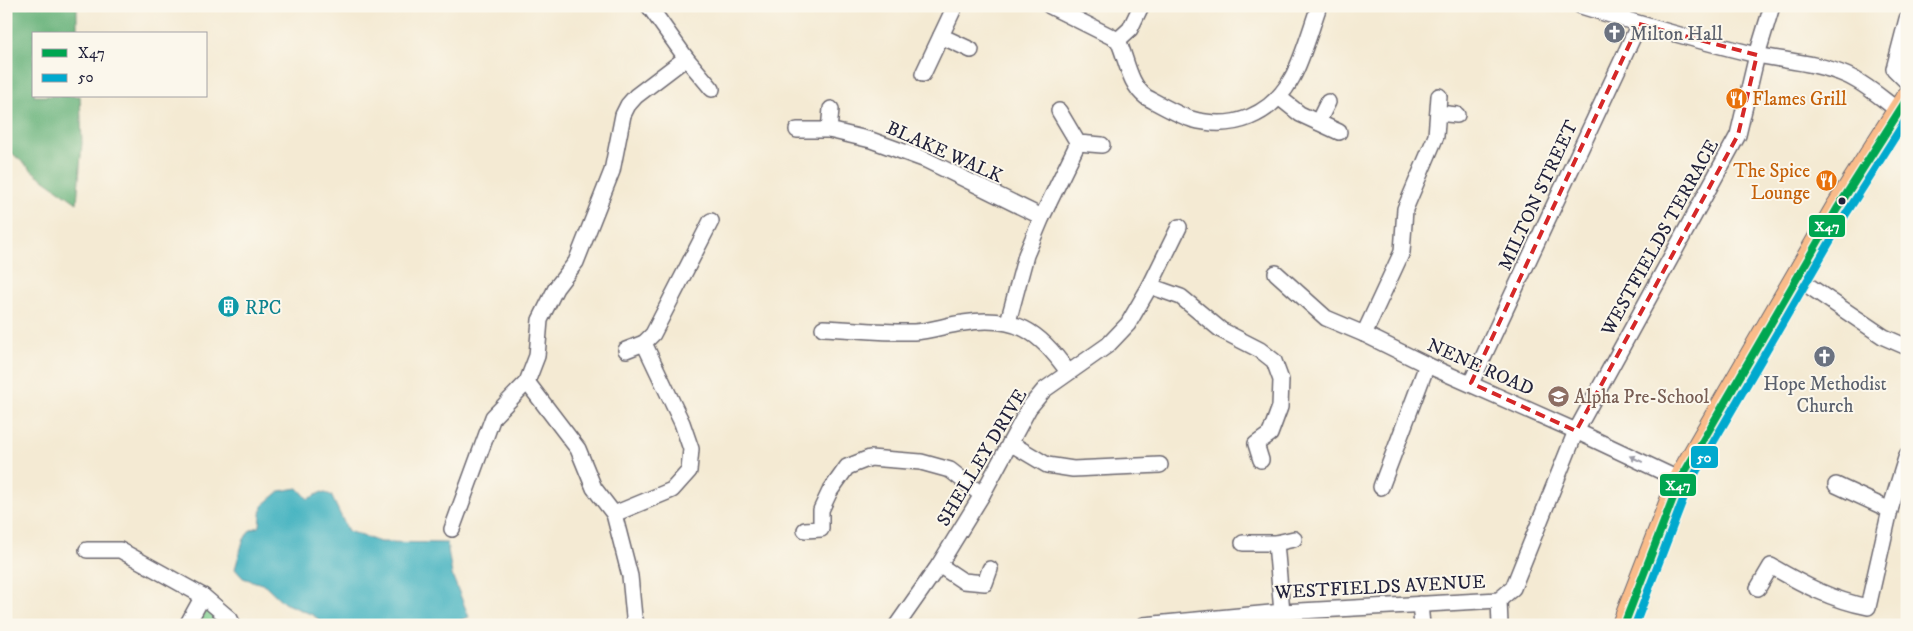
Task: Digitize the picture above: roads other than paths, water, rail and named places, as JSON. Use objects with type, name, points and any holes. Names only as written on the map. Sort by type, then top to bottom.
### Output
[{"type":"main road","points":[[1624,625],[1680,480],[1859,173],[1903,105]]},
{"type":"street","points":[[649,6],[686,58],[712,89]]},
{"type":"street","points":[[923,74],[955,6]]},
{"type":"street","points":[[1050,6],[1118,40],[1132,81],[1140,92],[1164,107],[1220,131],[1235,121],[1261,113],[1280,98],[1293,77],[1320,6]]},
{"type":"street","points":[[1118,40],[1130,29],[1140,6]]},
{"type":"street","points":[[1581,6],[1639,24],[1757,54],[1814,65],[1846,75],[1903,105]]},
{"type":"street","name":"WESTFIELDS TERRACE","points":[[1576,431],[1738,135],[1757,54],[1772,6]]},
{"type":"street","points":[[1907,19],[1894,69],[1907,82]]},
{"type":"street","name":"MILTON STREET","points":[[1471,384],[1639,24]]},
{"type":"street","points":[[941,36],[971,50]]},
{"type":"street","points":[[452,530],[493,417],[527,382],[537,356],[540,320],[556,288],[576,262],[612,171],[623,115],[628,105],[636,96],[686,58]]},
{"type":"street","points":[[1364,334],[1402,252],[1405,209],[1436,136],[1439,96]]},
{"type":"street","points":[[1280,98],[1300,114],[1339,132]]},
{"type":"street","points":[[1318,122],[1328,102]]},
{"type":"street","points":[[828,130],[831,109]]},
{"type":"street","points":[[1059,111],[1078,143]]},
{"type":"street","points":[[1438,114],[1457,115]]},
{"type":"street","name":"BLAKE WALK","points":[[797,130],[828,130],[871,140],[926,160],[1042,217]]},
{"type":"street","points":[[1078,143],[1102,145]]},
{"type":"street","points":[[1008,322],[1026,255],[1078,143]]},
{"type":"street","points":[[626,350],[644,343],[653,334],[711,221]]},
{"type":"street","name":"SHELLEY DRIVE","points":[[897,625],[940,565],[982,495],[1029,408],[1044,390],[1108,346],[1128,324],[1150,286],[1179,227]]},
{"type":"street","name":"NENE ROAD","points":[[1276,273],[1326,318],[1680,480]]},
{"type":"street","points":[[1797,278],[1884,337],[1907,347]]},
{"type":"street","points":[[1150,286],[1180,297],[1221,330],[1260,350],[1274,361],[1281,380],[1280,407],[1270,434],[1256,444],[1261,460]]},
{"type":"street","points":[[823,328],[916,332],[985,320],[1008,322],[1029,330],[1046,343],[1068,372]]},
{"type":"street","points":[[614,514],[672,490],[689,471],[691,449],[688,440],[682,423],[644,343]]},
{"type":"street","points":[[1380,487],[1427,365]]},
{"type":"street","points":[[527,382],[578,449],[594,488],[614,514],[630,576],[634,616],[637,625]]},
{"type":"street","name":"WESTFIELDS AVENUE","points":[[1144,625],[1256,619],[1282,612],[1309,617],[1420,604],[1499,600],[1513,588],[1576,431]]},
{"type":"street","points":[[1010,444],[1047,465],[1073,469],[1160,465]]},
{"type":"street","points":[[1758,588],[1770,566],[1811,589],[1850,604],[1868,607],[1890,510],[1907,455]]},
{"type":"street","points":[[805,530],[821,529],[821,510],[830,491],[847,467],[870,458],[921,462],[950,470],[982,495]]},
{"type":"street","points":[[1836,485],[1890,510]]},
{"type":"street","points":[[1243,544],[1276,544],[1294,539]]},
{"type":"street","points":[[1276,544],[1282,612]]},
{"type":"street","points":[[87,550],[120,550],[203,596],[230,618],[233,625]]},
{"type":"street","points":[[940,565],[963,580],[985,582],[990,568]]},
{"type":"street","points":[[186,625],[203,596]]},
{"type":"street","points":[[1499,600],[1500,625]]},
{"type":"street","points":[[1420,604],[1422,625]]},
{"type":"water","points":[[298,488],[308,499],[322,492],[331,495],[348,531],[380,542],[447,543],[452,575],[469,617],[449,625],[326,625],[313,615],[284,603],[265,585],[243,578],[235,569],[243,541],[249,531],[260,526],[262,506],[280,491]]},
{"type":"place","name":"Milton Hall","points":[[1614,33]]},
{"type":"place","name":"Flames Grill","points":[[1736,98]]},
{"type":"place","name":"The Spice Lounge","points":[[1826,181]]},
{"type":"place","name":"RPC","points":[[229,307]]},
{"type":"place","name":"Hope Methodist Church","points":[[1825,357]]},
{"type":"place","name":"Alpha Pre-School","points":[[1558,396]]}]
